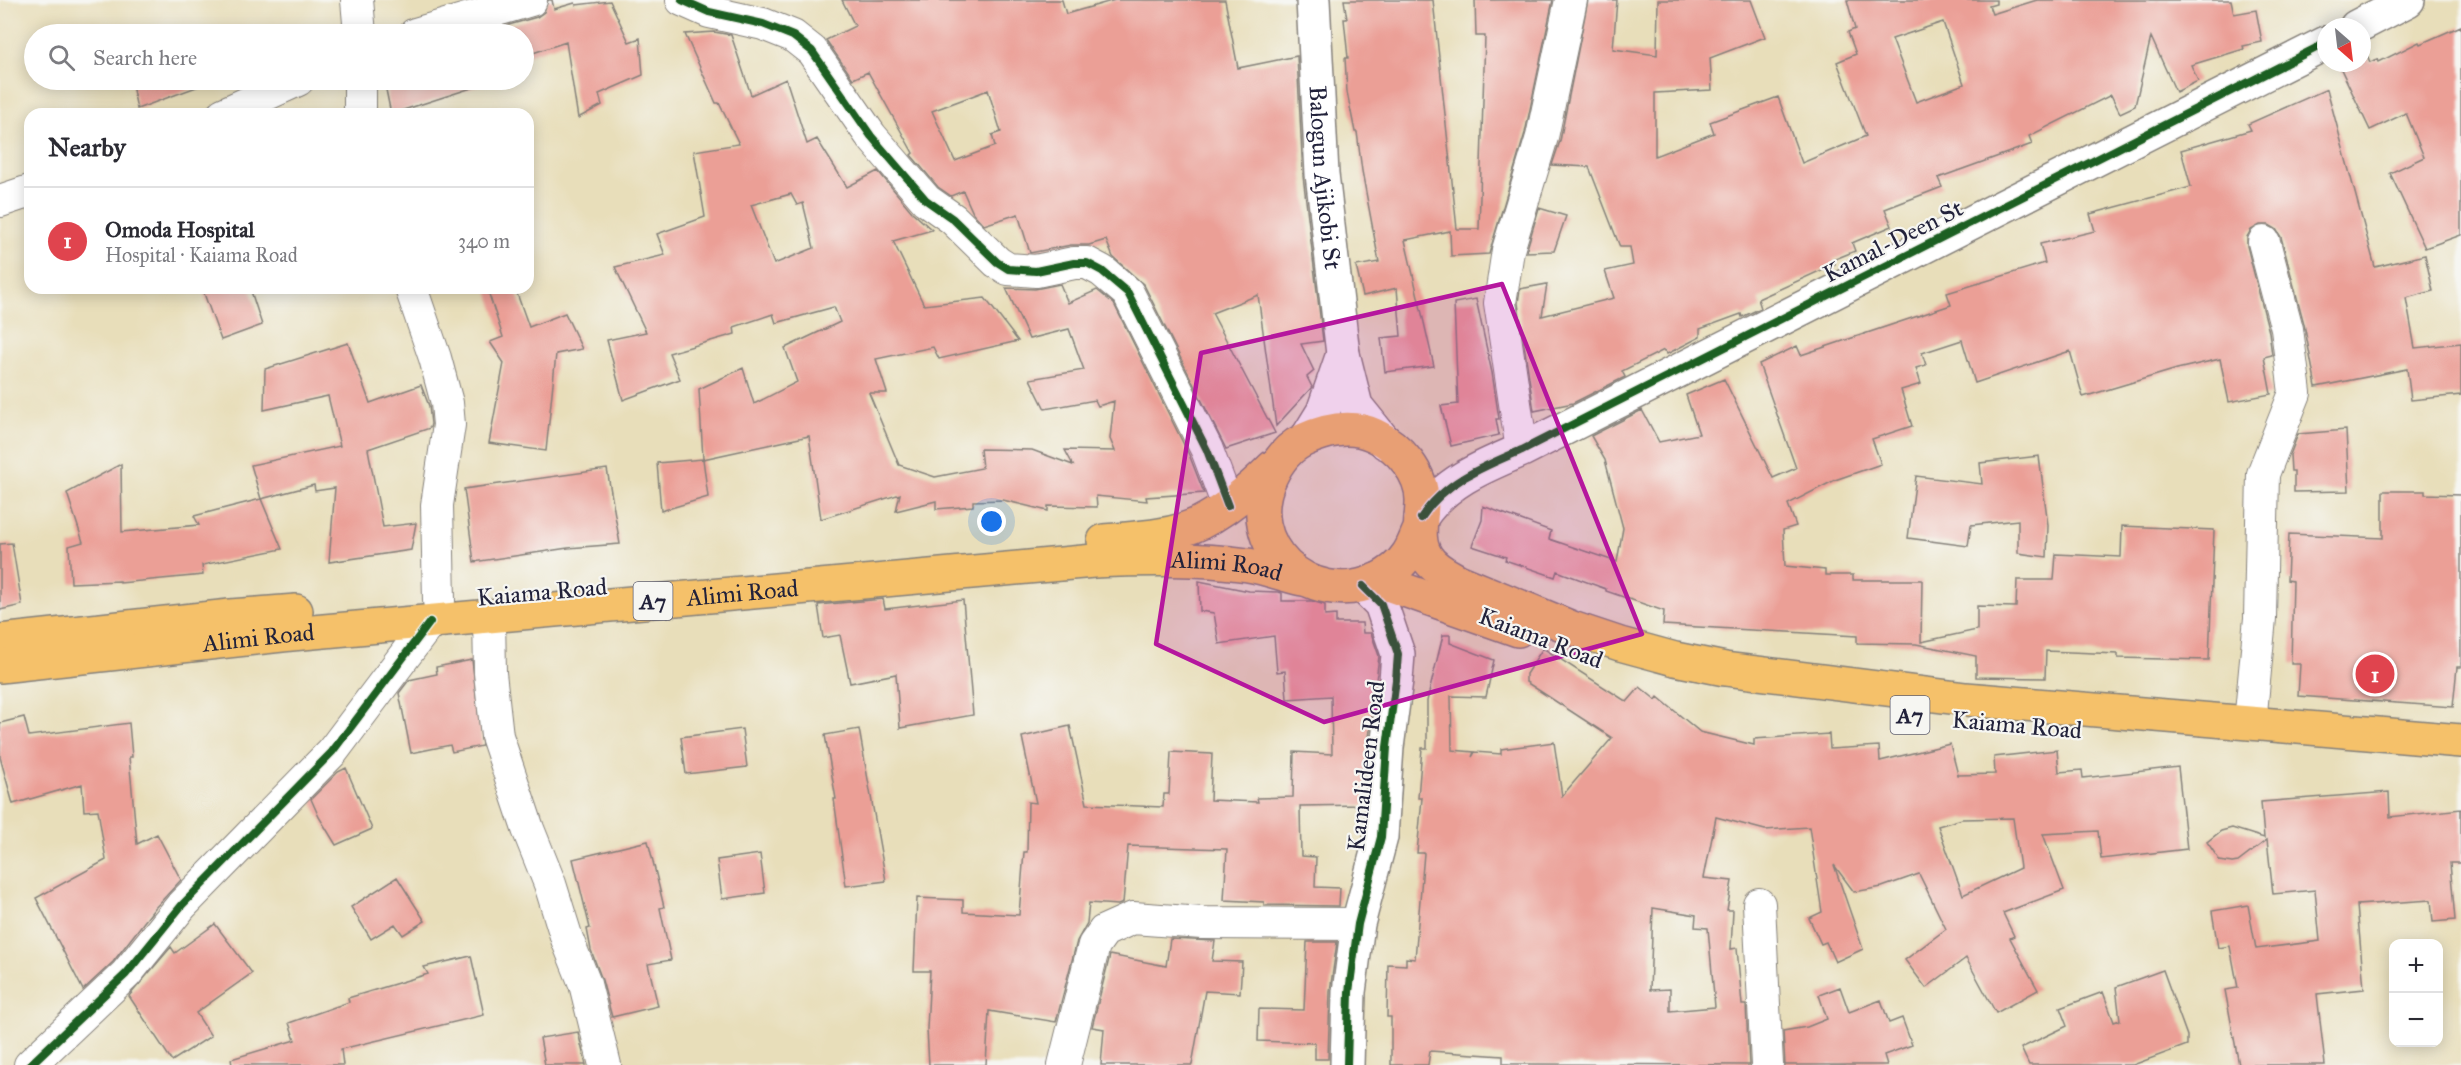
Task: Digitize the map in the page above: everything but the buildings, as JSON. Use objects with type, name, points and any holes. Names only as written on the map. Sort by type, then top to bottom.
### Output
[{"type":"highway","points":[[1346,428],[1374,434],[1396,452],[1414,471],[1422,498],[1421,524],[1408,555],[1388,574],[1369,583],[1335,588],[1305,580],[1283,563],[1268,539],[1262,512],[1265,489],[1277,463],[1296,443],[1322,431],[1346,428]]},
{"type":"highway","name":"Kaiama Road","points":[[0,640],[230,616],[434,611],[1126,539],[1198,524],[1248,492],[1277,463]]},
{"type":"highway","name":"Kaiama Road","points":[[1421,524],[1425,554],[1437,568],[1458,581],[1572,628],[1675,659],[1840,685],[1966,699],[2461,741]]},
{"type":"highway","name":"Alimi Road","points":[[0,666],[269,636],[434,611],[489,617],[1094,561],[1150,559],[1250,566],[1305,580]]},
{"type":"highway","name":"Kaiama Road","points":[[1369,583],[1460,608],[1569,651],[1618,667],[1662,679],[1767,697],[1995,724],[2461,763]]},
{"type":"street","points":[[357,0],[359,24]]},
{"type":"street","points":[[450,24],[531,0]]},
{"type":"street","points":[[682,0],[709,12],[763,24],[793,36],[812,51],[871,136],[926,200],[953,219],[997,262],[1008,269],[1036,271],[1074,263],[1087,263],[1102,271],[1128,293],[1207,450],[1228,506]]},
{"type":"street","name":"Balogun Ajikobi St","points":[[1313,0],[1322,174],[1343,354],[1356,406],[1396,452]]},
{"type":"street","points":[[1522,450],[1500,303],[1508,250],[1542,137],[1571,0]]},
{"type":"street","points":[[2371,19],[2408,0]]},
{"type":"street","name":"Kamal-Deen St","points":[[1476,470],[1522,450],[2317,48]]},
{"type":"street","points":[[236,108],[276,90]]},
{"type":"street","points":[[360,90],[360,108]]},
{"type":"street","points":[[0,201],[24,192]]},
{"type":"street","points":[[2250,723],[2260,618],[2263,474],[2295,393],[2288,329],[2264,242]]},
{"type":"street","points":[[30,1065],[126,974],[182,905],[332,752],[434,611],[437,505],[449,425],[447,403],[435,358],[413,294]]},
{"type":"street","points":[[1307,438],[1323,412],[1343,354]]},
{"type":"street","points":[[1396,452],[1427,469],[1476,470]]},
{"type":"street","points":[[1421,524],[1430,504],[1476,470]]},
{"type":"street","name":"Kamalideen Road","points":[[1347,1065],[1349,992],[1358,924],[1381,837],[1387,747],[1398,654],[1381,604],[1369,583]]},
{"type":"street","points":[[489,617],[490,673],[497,736],[528,829],[550,884],[567,939],[585,984],[605,1065]]},
{"type":"street","points":[[1759,904],[1767,1065]]},
{"type":"street","points":[[1064,1065],[1094,945],[1104,931],[1116,924],[1133,918],[1202,923],[1358,924]]},
{"type":"highlighted area","points":[[1502,284],[1642,634],[1324,722],[1156,644],[1201,353]]},
{"type":"cycle path","points":[[682,0],[709,12],[763,24],[793,36],[812,51],[871,136],[926,200],[953,219],[997,262],[1008,269],[1036,271],[1074,263],[1087,263],[1102,271],[1128,293],[1207,450],[1228,506]]},
{"type":"cycle path","points":[[1421,518],[1441,494],[1479,469],[1522,450],[2317,48]]},
{"type":"cycle path","points":[[1347,1065],[1349,992],[1358,924],[1381,837],[1387,747],[1398,654],[1381,604],[1363,586]]},
{"type":"cycle path","points":[[30,1065],[126,974],[182,905],[332,752],[430,622]]},
{"type":"place","name":"Omoda Hospital","points":[[2375,674]]}]
